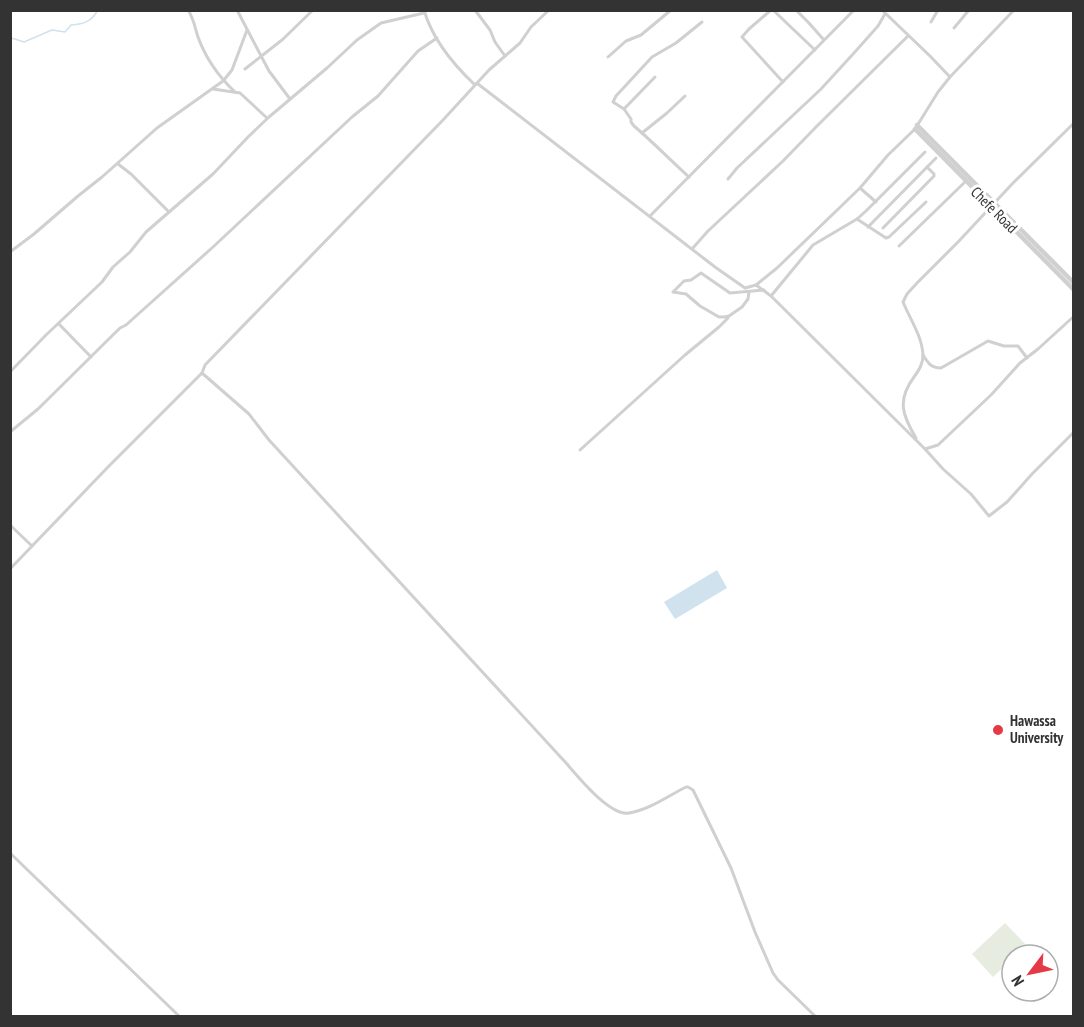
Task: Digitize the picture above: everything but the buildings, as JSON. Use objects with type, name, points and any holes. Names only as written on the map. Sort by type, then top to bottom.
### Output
[{"type":"street","points":[[188,10],[206,55],[223,81],[235,92]]},
{"type":"street","points":[[237,10],[273,77],[290,99]]},
{"type":"street","points":[[245,69],[282,40],[313,10]]},
{"type":"street","points":[[475,10],[505,56]]},
{"type":"street","points":[[10,569],[202,373],[205,365],[489,70],[520,43],[531,27],[549,10]]},
{"type":"street","points":[[608,57],[626,41],[641,35],[670,10]]},
{"type":"street","points":[[783,82],[742,37],[749,29],[772,10],[814,50]]},
{"type":"street","points":[[796,10],[824,40]]},
{"type":"street","points":[[650,216],[854,10]]},
{"type":"street","points":[[931,22],[938,10]]},
{"type":"street","points":[[954,28],[969,10]]},
{"type":"street","points":[[10,372],[102,282],[146,232],[213,174],[267,118],[357,40],[374,27],[392,20],[424,12],[437,38],[460,70],[474,84],[478,84],[745,288],[756,285],[794,252],[860,188],[888,154],[916,127],[950,77],[1014,10]]},
{"type":"street","points":[[728,179],[854,53],[878,26],[884,12],[950,77]]},
{"type":"street","points":[[689,177],[642,133],[631,122],[624,109],[614,102],[616,96],[652,57],[676,43],[702,22]]},
{"type":"street","points":[[10,252],[118,164],[157,128],[223,81],[232,70],[247,30]]},
{"type":"street","points":[[692,249],[908,36]]},
{"type":"street","points":[[10,432],[38,409],[120,328],[213,247],[352,117],[378,96],[418,51],[437,38]]},
{"type":"street","points":[[624,109],[655,77]]},
{"type":"street","points":[[213,89],[240,93],[267,118]]},
{"type":"street","points":[[642,133],[685,96]]},
{"type":"street","points":[[918,442],[905,416],[903,398],[906,388],[920,369],[923,356],[917,331],[903,302],[917,283],[1026,169],[1074,123]]},
{"type":"street","name":"Chefe Road","points":[[916,127],[1074,290]]},
{"type":"street","points":[[771,297],[813,245],[857,219],[925,152]]},
{"type":"street","points":[[868,227],[936,158]]},
{"type":"street","points":[[118,164],[169,212]]},
{"type":"street","points":[[883,228],[934,176],[927,167]]},
{"type":"street","points":[[899,246],[968,179]]},
{"type":"street","points":[[860,188],[876,202]]},
{"type":"street","points":[[857,219],[886,238],[926,202]]},
{"type":"street","name":"Chefe Road","points":[[993,205],[1074,283]]},
{"type":"street","points":[[729,316],[719,317],[700,306],[686,294],[673,292],[684,281],[691,280],[700,273],[729,293],[764,290]]},
{"type":"street","points":[[756,285],[764,290],[943,469],[971,494],[989,516],[1007,502],[1074,432]]},
{"type":"street","points":[[580,450],[729,316],[742,307],[748,299],[749,292]]},
{"type":"street","points":[[925,449],[936,447],[991,395],[1020,363],[1072,318]]},
{"type":"street","points":[[58,324],[91,357]]},
{"type":"street","points":[[923,356],[932,366],[941,368],[988,341],[1004,346],[1018,346],[1027,358]]},
{"type":"street","points":[[202,373],[249,414],[269,440],[579,778],[605,802],[618,811],[629,813],[686,787],[693,790],[731,868],[773,973],[815,1017]]},
{"type":"street","points":[[10,525],[32,546]]},
{"type":"street","points":[[10,853],[178,1017]]},
{"type":"shaded area","points":[[1005,923],[1024,943],[1000,943],[1000,970],[993,977],[972,954]]},
{"type":"water","points":[[717,570],[727,588],[675,619],[664,602]]},
{"type":"waterway","points":[[10,38],[24,42],[52,30],[65,32],[71,25],[90,20],[98,10]]},
{"type":"place","name":"Hawassa University","points":[[998,730]]}]
